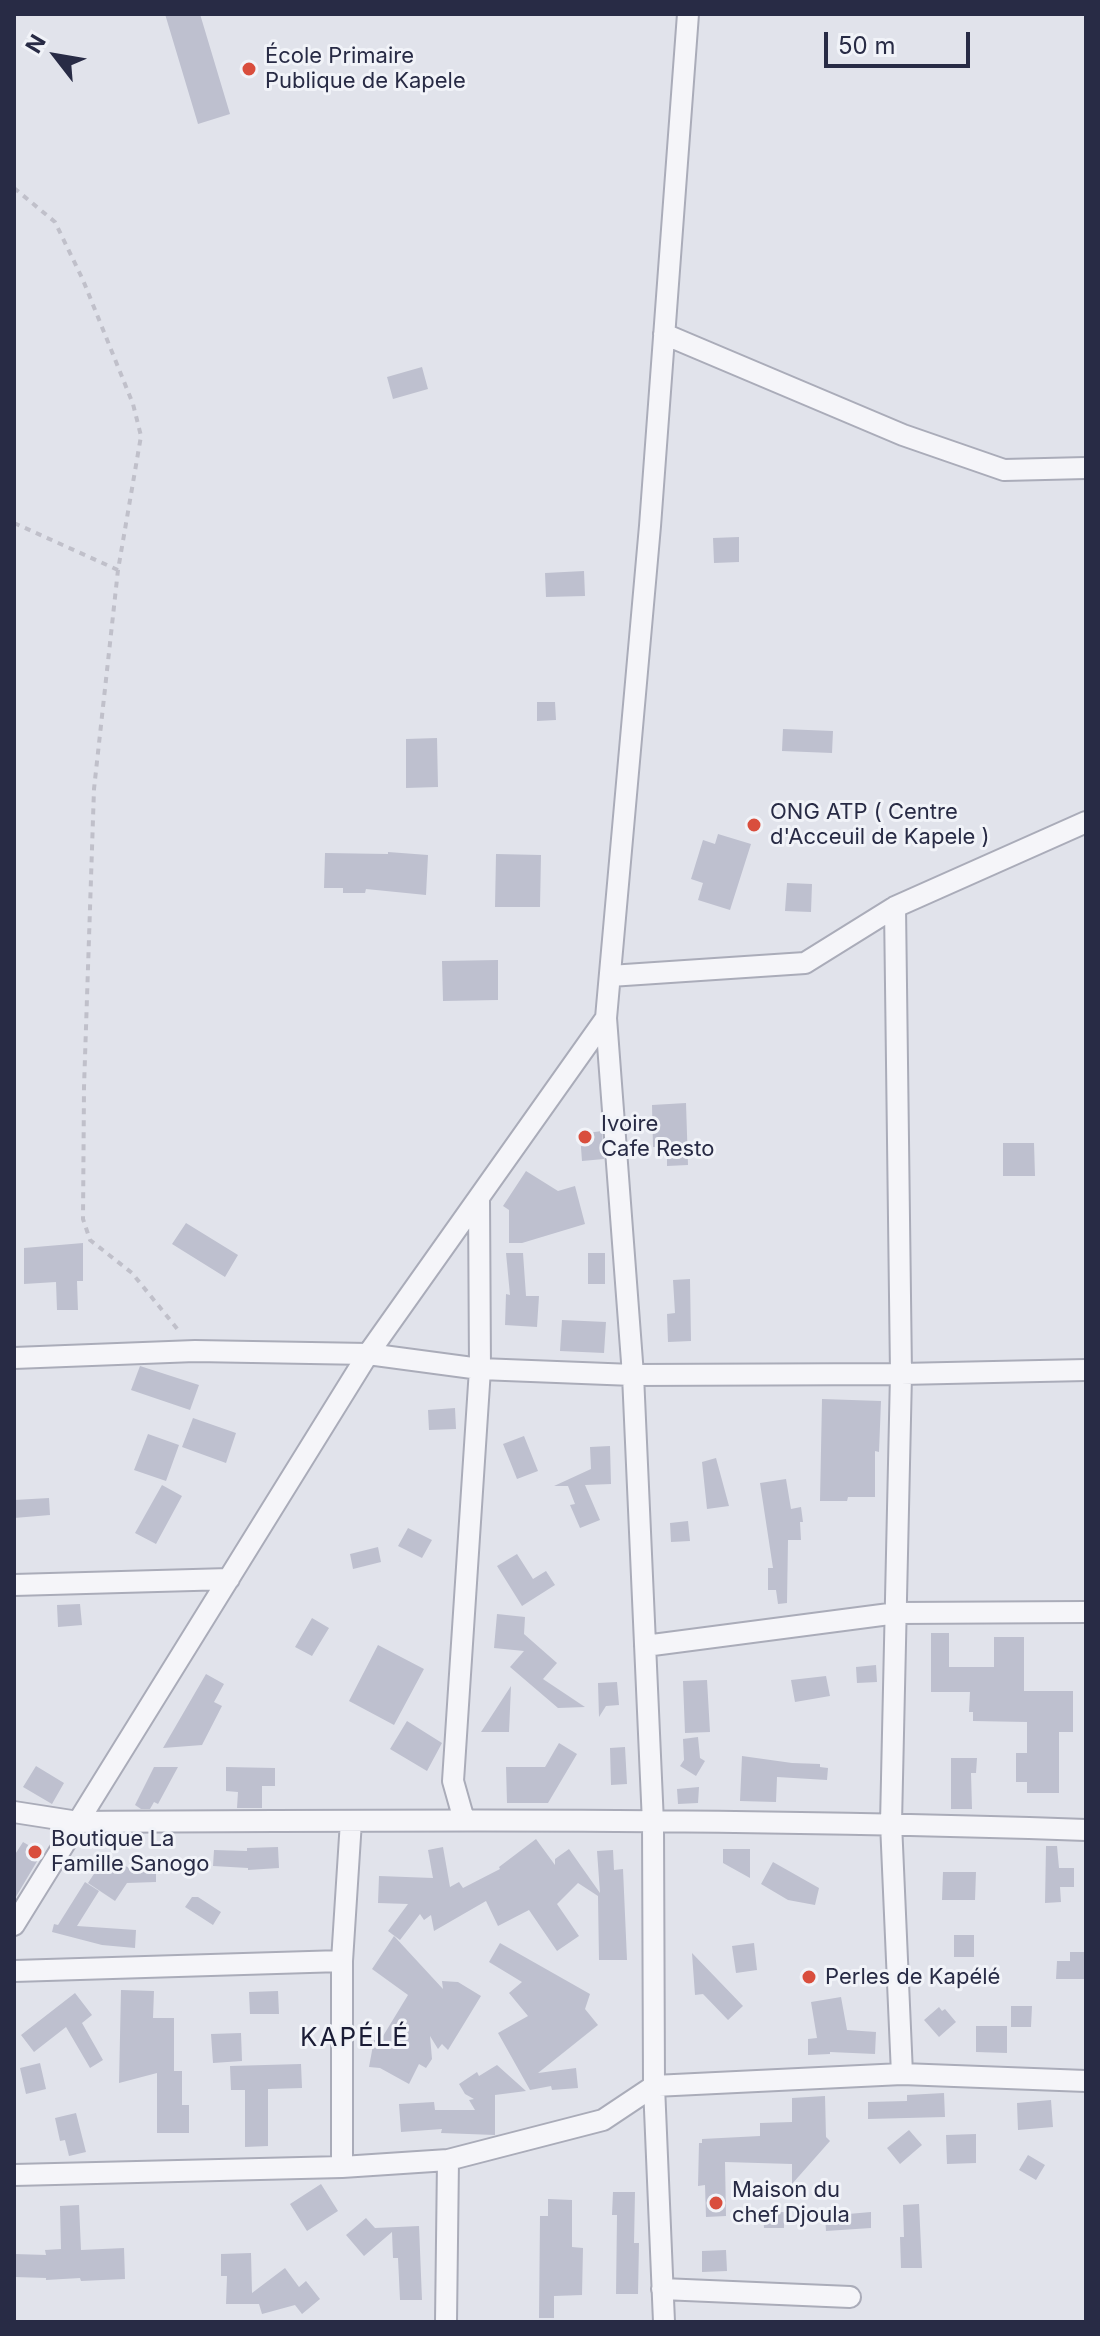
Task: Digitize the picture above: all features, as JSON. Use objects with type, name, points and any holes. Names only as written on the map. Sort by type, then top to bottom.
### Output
[{"type":"street","points":[[664,2322],[654,2086],[653,1823],[633,1375],[606,1018],[648,557],[688,14]]},
{"type":"street","points":[[664,334],[903,435],[1004,470],[1086,468]]},
{"type":"street","points":[[610,976],[805,963],[895,907],[1086,822]]},
{"type":"street","points":[[895,907],[901,1374],[891,1823],[902,2074]]},
{"type":"street","points":[[14,1925],[368,1354],[606,1018]]},
{"type":"street","points":[[464,1820],[453,1781],[480,1369],[479,1198]]},
{"type":"street","points":[[14,1358],[195,1351],[368,1354],[480,1369],[633,1375],[1086,1370]]},
{"type":"street","points":[[14,1585],[229,1579]]},
{"type":"street","points":[[645,1646],[897,1613],[1086,1612]]},
{"type":"street","points":[[14,1812],[78,1822],[464,1820],[891,1823],[1086,1830]]},
{"type":"street","points":[[342,2167],[342,1961],[351,1821]]},
{"type":"street","points":[[14,1971],[342,1961]]},
{"type":"street","points":[[14,2175],[342,2167],[448,2160],[603,2120],[654,2086],[902,2074],[1086,2081]]},
{"type":"street","points":[[446,2322],[448,2160]]},
{"type":"street","points":[[662,2289],[850,2297]]},
{"type":"path","points":[[14,188],[55,222],[83,280],[133,404],[141,436],[118,570],[93,803],[83,1219],[90,1240],[132,1273],[195,1351]]},
{"type":"path","points":[[14,523],[118,570]]},
{"type":"building","points":[[165,14],[200,14],[230,114],[198,124]]},
{"type":"building","points":[[422,367],[428,389],[393,399],[387,377]]},
{"type":"building","points":[[739,537],[739,562],[714,563],[713,538]]},
{"type":"building","points":[[584,571],[585,596],[546,597],[545,573]]},
{"type":"building","points":[[537,702],[555,702],[556,720],[537,721]]},
{"type":"building","points":[[783,729],[833,731],[832,753],[782,751]]},
{"type":"building","points":[[437,738],[438,787],[406,788],[406,739]]},
{"type":"building","points":[[718,834],[751,844],[730,910],[698,900],[703,883],[691,879],[703,840],[715,844]]},
{"type":"building","points":[[325,853],[428,855],[426,895],[366,889],[365,893],[343,893],[343,888],[324,888]]},
{"type":"building","points":[[496,854],[541,855],[540,907],[495,907]]},
{"type":"building","points":[[787,883],[812,884],[811,912],[785,911]]},
{"type":"building","points":[[498,960],[498,1000],[443,1001],[442,961]]},
{"type":"building","points":[[686,1103],[688,1165],[667,1166],[667,1147],[653,1147],[652,1105]]},
{"type":"building","points":[[602,1131],[604,1159],[582,1161],[580,1134]]},
{"type":"building","points":[[1003,1143],[1034,1143],[1035,1176],[1003,1176]]},
{"type":"building","points":[[526,1171],[558,1191],[575,1186],[585,1224],[522,1243],[509,1243],[509,1210],[503,1206]]},
{"type":"building","points":[[186,1223],[238,1255],[225,1277],[172,1244]]},
{"type":"building","points":[[83,1243],[83,1281],[77,1281],[78,1310],[57,1310],[56,1282],[24,1284],[24,1248]]},
{"type":"building","points":[[506,1253],[523,1253],[526,1296],[539,1296],[537,1327],[505,1325],[506,1294],[510,1295]]},
{"type":"building","points":[[588,1253],[605,1253],[605,1284],[588,1284]]},
{"type":"building","points":[[690,1279],[691,1341],[668,1342],[667,1314],[675,1313],[673,1280]]},
{"type":"building","points":[[562,1320],[606,1322],[604,1353],[560,1351]]},
{"type":"building","points":[[140,1366],[199,1385],[190,1410],[131,1390]]},
{"type":"building","points":[[822,1399],[881,1401],[879,1452],[875,1451],[875,1497],[820,1501]]},
{"type":"building","points":[[455,1408],[456,1429],[429,1430],[428,1410]]},
{"type":"building","points":[[193,1418],[236,1433],[226,1463],[182,1447]]},
{"type":"building","points":[[148,1434],[179,1445],[166,1481],[134,1470]]},
{"type":"building","points":[[524,1436],[538,1471],[517,1479],[503,1444]]},
{"type":"building","points":[[610,1446],[611,1484],[585,1485],[600,1520],[580,1528],[570,1505],[575,1504],[568,1486],[554,1486],[591,1469],[590,1447]]},
{"type":"building","points":[[716,1458],[729,1506],[707,1509],[702,1462]]},
{"type":"building","points":[[786,1479],[791,1509],[801,1507],[803,1522],[800,1522],[801,1540],[788,1540],[787,1603],[778,1604],[776,1590],[768,1590],[768,1568],[773,1568],[760,1483]]},
{"type":"building","points":[[162,1485],[182,1496],[156,1544],[135,1533]]},
{"type":"building","points":[[49,1498],[50,1515],[14,1518],[14,1500]]},
{"type":"building","points":[[688,1521],[690,1541],[671,1542],[670,1523]]},
{"type":"building","points":[[408,1528],[432,1540],[422,1558],[398,1546]]},
{"type":"building","points":[[378,1547],[381,1562],[353,1569],[350,1554]]},
{"type":"building","points":[[517,1554],[533,1579],[546,1571],[555,1585],[522,1606],[497,1566]]},
{"type":"building","points":[[80,1604],[82,1625],[58,1627],[57,1605]]},
{"type":"building","points":[[497,1614],[525,1617],[524,1634],[557,1663],[543,1679],[585,1707],[558,1708],[510,1667],[524,1651],[494,1648]]},
{"type":"building","points":[[312,1618],[329,1628],[312,1656],[295,1647]]},
{"type":"building","points":[[931,1633],[949,1633],[949,1667],[994,1667],[994,1637],[1024,1637],[1024,1691],[1073,1691],[1073,1732],[1059,1732],[1059,1793],[1027,1793],[1027,1782],[1016,1782],[1016,1753],[1027,1753],[1027,1722],[973,1721],[973,1712],[969,1712],[970,1692],[931,1692]]},
{"type":"building","points":[[378,1645],[424,1669],[394,1725],[349,1701]]},
{"type":"building","points":[[876,1665],[877,1682],[857,1683],[856,1667]]},
{"type":"building","points":[[206,1674],[224,1684],[214,1702],[222,1706],[202,1745],[163,1748]]},
{"type":"building","points":[[826,1676],[830,1696],[795,1702],[791,1680]]},
{"type":"building","points":[[707,1680],[710,1732],[685,1733],[683,1681]]},
{"type":"building","points":[[617,1682],[619,1705],[606,1706],[599,1717],[598,1683]]},
{"type":"building","points":[[511,1686],[509,1732],[481,1732]]},
{"type":"building","points":[[407,1721],[442,1743],[427,1771],[390,1749]]},
{"type":"building","points":[[698,1737],[700,1758],[705,1761],[696,1776],[680,1766],[684,1760],[683,1739]]},
{"type":"building","points":[[559,1743],[577,1754],[548,1803],[507,1803],[506,1767],[545,1767]]},
{"type":"building","points":[[625,1747],[627,1784],[611,1785],[610,1748]]},
{"type":"building","points":[[742,1756],[820,1764],[820,1767],[828,1768],[827,1780],[777,1777],[776,1802],[740,1801]]},
{"type":"building","points":[[951,1758],[977,1758],[976,1773],[971,1773],[972,1809],[951,1809]]},
{"type":"building","points":[[36,1766],[64,1783],[52,1804],[23,1787]]},
{"type":"building","points":[[154,1767],[178,1767],[158,1804],[154,1802],[150,1809],[141,1809],[135,1805]]},
{"type":"building","points":[[226,1767],[275,1768],[275,1786],[262,1786],[262,1808],[237,1808],[238,1792],[226,1791]]},
{"type":"building","points":[[699,1787],[698,1803],[678,1804],[677,1789]]},
{"type":"building","points":[[536,1839],[555,1865],[555,1859],[569,1849],[600,1893],[597,1851],[613,1850],[614,1870],[623,1869],[627,1960],[599,1960],[598,1896],[578,1883],[557,1904],[579,1936],[557,1951],[529,1910],[498,1926],[486,1901],[434,1931],[431,1915],[424,1920],[420,1914],[400,1940],[388,1931],[408,1904],[378,1903],[379,1876],[433,1878],[428,1850],[443,1847],[450,1887],[459,1882],[463,1888],[500,1869]]},
{"type":"building","points":[[23,1842],[42,1853],[14,1900],[14,1856]]},
{"type":"building","points":[[1046,1846],[1057,1846],[1059,1868],[1074,1868],[1074,1887],[1060,1887],[1061,1902],[1045,1903]]},
{"type":"building","points":[[278,1847],[279,1868],[248,1870],[213,1866],[214,1850],[247,1851],[247,1848]]},
{"type":"building","points":[[723,1849],[750,1849],[750,1878],[723,1863]]},
{"type":"building","points":[[107,1854],[135,1872],[135,1855],[156,1869],[156,1882],[127,1883],[115,1901],[88,1883]]},
{"type":"building","points":[[773,1862],[819,1888],[815,1905],[788,1900],[761,1884]]},
{"type":"building","points":[[943,1872],[976,1872],[975,1900],[942,1900]]},
{"type":"building","points":[[85,1882],[99,1891],[77,1926],[136,1930],[135,1948],[102,1945],[52,1932],[54,1924],[58,1925]]},
{"type":"building","points":[[192,1897],[198,1897],[221,1912],[213,1925],[185,1907]]},
{"type":"building","points":[[954,1935],[974,1935],[974,1957],[954,1957]]},
{"type":"building","points":[[394,1936],[443,1989],[442,1981],[458,1982],[481,1996],[448,2050],[442,2044],[438,2049],[430,2036],[432,2059],[426,2068],[419,2064],[409,2084],[380,2068],[369,2067],[374,2040],[380,2041],[408,1995],[372,1969]]},
{"type":"building","points":[[500,1943],[590,1994],[585,2009],[598,2025],[538,2073],[576,2068],[578,2088],[552,2090],[551,2086],[530,2090],[498,2033],[528,2016],[509,1993],[522,1982],[489,1962]]},
{"type":"building","points":[[754,1943],[757,1970],[736,1973],[732,1946]]},
{"type":"building","points":[[1070,1952],[1086,1952],[1086,1979],[1056,1979],[1057,1961],[1070,1961]]},
{"type":"building","points":[[692,1953],[743,2006],[728,2020],[703,1994],[695,1995]]},
{"type":"building","points":[[121,1990],[154,1991],[153,2018],[174,2018],[174,2071],[182,2071],[182,2105],[189,2105],[189,2133],[157,2133],[157,2073],[119,2083]]},
{"type":"building","points":[[278,1991],[279,2014],[250,2014],[249,1992]]},
{"type":"building","points":[[75,1993],[92,2015],[82,2023],[103,2060],[90,2068],[66,2027],[34,2052],[21,2035]]},
{"type":"building","points":[[841,1997],[847,2030],[876,2032],[875,2054],[830,2052],[808,2055],[808,2039],[817,2038],[811,2002]]},
{"type":"building","points":[[1011,2006],[1032,2006],[1031,2027],[1011,2027]]},
{"type":"building","points":[[939,2007],[942,2011],[945,2009],[956,2022],[939,2037],[924,2020]]},
{"type":"building","points":[[976,2026],[1007,2026],[1007,2053],[976,2052]]},
{"type":"building","points":[[241,2033],[242,2061],[213,2063],[211,2034]]},
{"type":"building","points":[[40,2063],[46,2089],[26,2094],[20,2068]]},
{"type":"building","points":[[301,2064],[302,2088],[268,2089],[268,2146],[245,2147],[245,2090],[231,2090],[230,2066]]},
{"type":"building","points":[[497,2065],[526,2091],[495,2095],[495,2135],[441,2133],[442,2129],[401,2132],[399,2104],[434,2102],[435,2110],[475,2110],[469,2100],[474,2099],[465,2094],[459,2084],[477,2072],[479,2076]]},
{"type":"building","points":[[944,2093],[945,2117],[868,2119],[868,2102],[907,2101],[907,2095]]},
{"type":"building","points":[[825,2096],[826,2137],[830,2141],[792,2184],[792,2164],[725,2162],[726,2216],[706,2217],[705,2185],[698,2186],[699,2143],[702,2139],[760,2136],[760,2123],[792,2122],[792,2098]]},
{"type":"building","points":[[1051,2100],[1053,2127],[1018,2130],[1017,2103]]},
{"type":"building","points":[[76,2113],[86,2152],[69,2156],[65,2140],[60,2141],[55,2118]]},
{"type":"building","points":[[909,2130],[922,2145],[900,2164],[887,2148]]},
{"type":"building","points":[[976,2134],[976,2163],[947,2164],[946,2135]]},
{"type":"building","points":[[1028,2155],[1045,2165],[1036,2180],[1019,2170]]},
{"type":"building","points":[[321,2184],[338,2211],[307,2231],[290,2204]]},
{"type":"building","points":[[613,2192],[635,2192],[634,2243],[639,2243],[638,2294],[616,2294],[617,2215],[612,2215]]},
{"type":"building","points":[[548,2199],[572,2200],[572,2247],[583,2248],[582,2295],[554,2296],[554,2318],[539,2318],[540,2216],[548,2216]]},
{"type":"building","points":[[919,2204],[922,2268],[901,2268],[903,2205]]},
{"type":"building","points":[[79,2205],[81,2250],[124,2248],[125,2279],[81,2281],[80,2278],[46,2280],[14,2277],[14,2254],[46,2255],[45,2250],[61,2249],[60,2206]]},
{"type":"building","points":[[784,2212],[784,2228],[764,2228],[763,2213]]},
{"type":"building","points":[[871,2212],[871,2228],[826,2231],[825,2216]]},
{"type":"building","points":[[366,2218],[375,2228],[419,2226],[422,2300],[400,2300],[398,2258],[393,2258],[392,2232],[364,2256],[346,2235]]},
{"type":"building","points":[[726,2250],[727,2271],[702,2272],[702,2251]]},
{"type":"building","points":[[251,2253],[252,2293],[285,2268],[299,2287],[306,2281],[320,2299],[302,2314],[295,2305],[262,2314],[259,2304],[226,2304],[227,2276],[221,2276],[221,2254]]},
{"type":"place","name":"École Primaire Publique de Kapele","points":[[249,69]]},
{"type":"place","name":"ONG ATP ( Centre d'Acceuil de Kapele )","points":[[754,825]]},
{"type":"place","name":"Ivoire Cafe Resto","points":[[585,1137]]},
{"type":"place","name":"Boutique La Famille Sanogo","points":[[35,1852]]},
{"type":"place","name":"Perles de Kapélé","points":[[809,1977]]},
{"type":"place","name":"Maison du chef Djoula","points":[[716,2203]]},
{"type":"district","name":"KAPÉLÉ","points":[[355,2038]]}]
